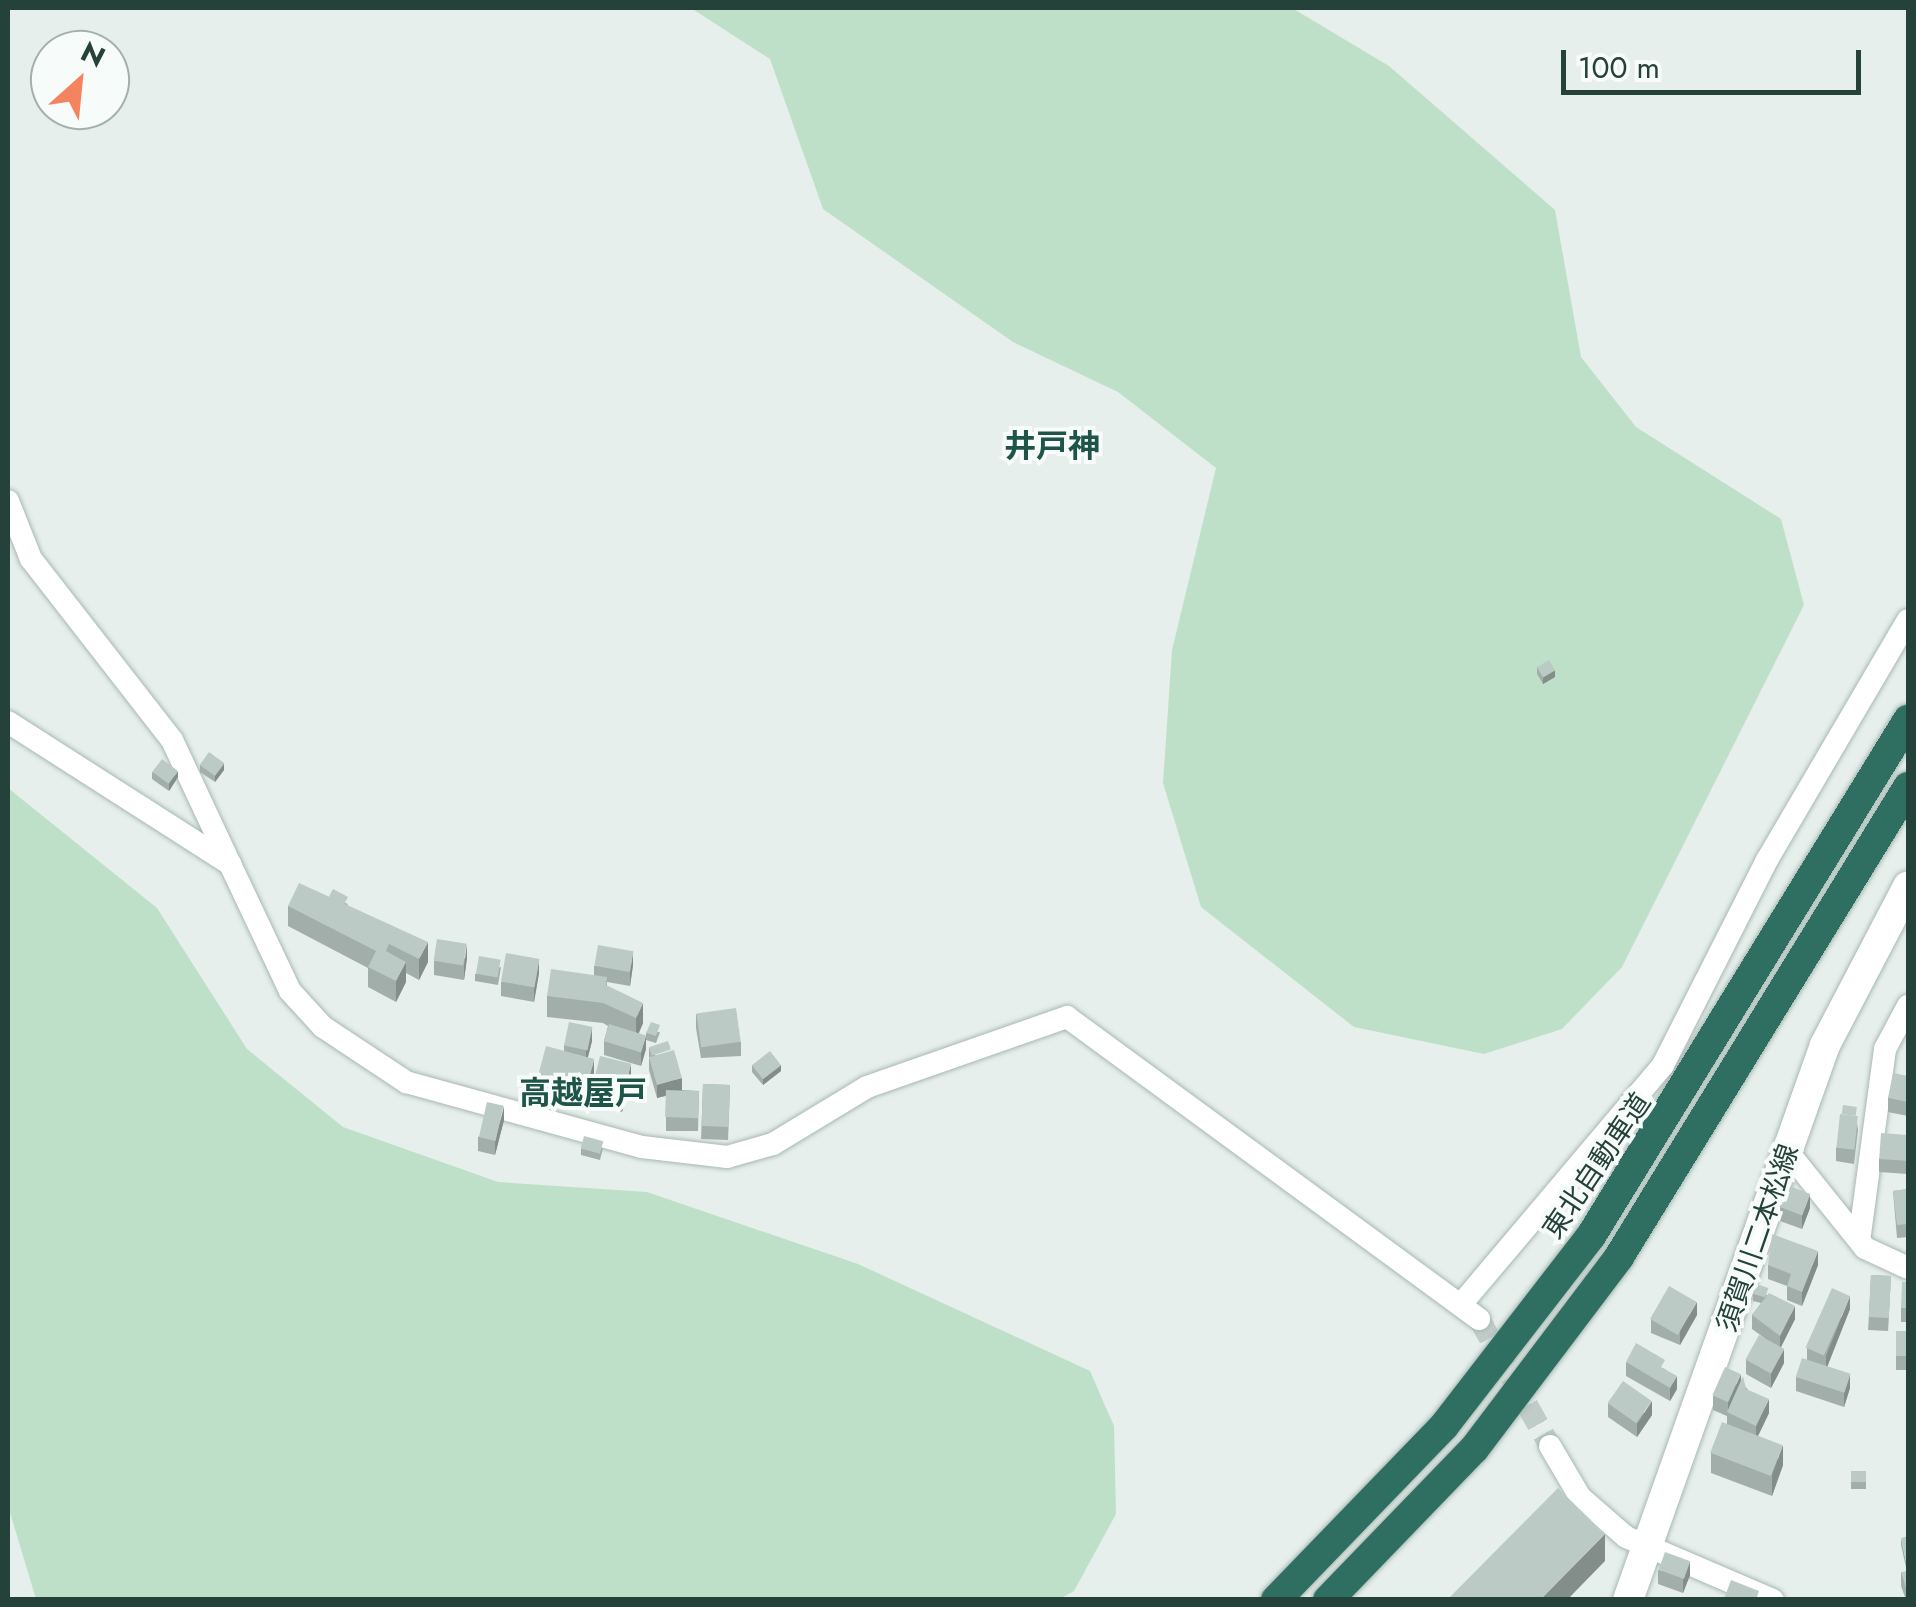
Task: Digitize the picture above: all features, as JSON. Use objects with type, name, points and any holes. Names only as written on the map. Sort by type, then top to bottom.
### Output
[{"type":"highway","name":"東北自動車道","points":[[1276,1600],[1444,1426],[1592,1236],[1908,720]]},
{"type":"highway","points":[[1328,1600],[1474,1449],[1618,1257],[1908,788]]},
{"type":"main road","name":"須賀川二本松線","points":[[1628,1600],[1825,1046],[1908,886]]},
{"type":"street","points":[[8,501],[30,559],[172,740],[290,991],[323,1027],[406,1082],[642,1147],[727,1157],[773,1144],[866,1087],[1067,1017],[1471,1311],[1663,1065],[1767,860],[1908,620]]},
{"type":"street","points":[[8,722],[230,864]]},
{"type":"street","points":[[1860,1234],[1884,1049],[1908,1006]]},
{"type":"street","points":[[1788,1152],[1860,1234],[1865,1248],[1908,1268]]},
{"type":"street","points":[[1550,1446],[1580,1497],[1648,1548],[1773,1600]]},
{"type":"green space","points":[[691,8],[1292,8],[1389,66],[1555,210],[1581,357],[1636,427],[1781,519],[1804,605],[1622,967],[1562,1029],[1484,1054],[1354,1027],[1201,907],[1163,783],[1172,650],[1216,468],[1118,392],[1013,342],[823,209],[770,59]]},
{"type":"green space","points":[[8,788],[157,908],[247,1049],[343,1127],[498,1182],[647,1192],[858,1264],[1090,1371],[1114,1426],[1116,1514],[1074,1591],[1058,1600],[36,1599],[8,1506]]},
{"type":"building","points":[[1549,660],[1555,670],[1543,677],[1537,667]]},
{"type":"building","points":[[209,752],[224,763],[215,776],[200,765]]},
{"type":"building","points":[[162,759],[178,771],[168,784],[152,772]]},
{"type":"building","points":[[299,883],[428,942],[419,959],[389,944],[386,951],[406,962],[396,981],[368,967],[376,951],[288,906]]},
{"type":"building","points":[[333,889],[348,897],[344,905],[329,897]]},
{"type":"building","points":[[437,939],[467,944],[463,965],[434,961]]},
{"type":"building","points":[[598,945],[633,951],[630,972],[594,966]]},
{"type":"building","points":[[506,953],[539,959],[534,987],[501,982]]},
{"type":"building","points":[[479,956],[501,960],[498,978],[476,974]]},
{"type":"building","points":[[551,969],[607,977],[606,985],[643,1003],[636,1018],[603,1003],[547,996]]},
{"type":"building","points":[[736,1008],[741,1042],[701,1047],[696,1014]]},
{"type":"building","points":[[569,1022],[592,1027],[587,1050],[564,1045]]},
{"type":"building","points":[[651,1022],[660,1025],[656,1036],[646,1033]]},
{"type":"building","points":[[609,1024],[646,1035],[641,1053],[604,1041]]},
{"type":"building","points":[[668,1041],[671,1050],[652,1056],[649,1047]]},
{"type":"building","points":[[546,1046],[594,1059],[586,1090],[538,1077]]},
{"type":"building","points":[[674,1050],[682,1078],[657,1085],[649,1057]]},
{"type":"building","points":[[770,1051],[781,1065],[763,1079],[752,1065]]},
{"type":"building","points":[[600,1056],[631,1064],[623,1098],[592,1090]]},
{"type":"building","points":[[1893,1073],[1908,1076],[1908,1102],[1888,1098]]},
{"type":"building","points":[[703,1084],[730,1085],[729,1127],[702,1126]]},
{"type":"building","points":[[666,1090],[699,1091],[698,1118],[665,1117]]},
{"type":"building","points":[[487,1102],[504,1106],[495,1141],[479,1137]]},
{"type":"building","points":[[1843,1105],[1857,1107],[1856,1116],[1842,1114]]},
{"type":"building","points":[[1840,1114],[1858,1116],[1854,1150],[1836,1148]]},
{"type":"building","points":[[1881,1133],[1908,1135],[1906,1161],[1879,1159]]},
{"type":"building","points":[[584,1136],[603,1141],[600,1154],[581,1149]]},
{"type":"building","points":[[1787,1185],[1810,1194],[1802,1215],[1779,1206]]},
{"type":"building","points":[[1908,1189],[1908,1224],[1897,1225],[1893,1191]]},
{"type":"building","points":[[1772,1234],[1818,1251],[1802,1292],[1787,1286],[1791,1274],[1768,1265]]},
{"type":"building","points":[[1871,1275],[1891,1276],[1889,1318],[1869,1317]]},
{"type":"building","points":[[1902,1282],[1908,1282],[1908,1308],[1901,1308]]},
{"type":"building","points":[[1756,1284],[1768,1288],[1765,1298],[1753,1294]]},
{"type":"building","points":[[1669,1286],[1697,1302],[1678,1335],[1650,1319]]},
{"type":"building","points":[[1832,1288],[1850,1296],[1824,1356],[1806,1347]]},
{"type":"building","points":[[1769,1293],[1795,1306],[1780,1336],[1752,1315]]},
{"type":"building","points":[[1896,1331],[1908,1331],[1908,1356],[1896,1356]]},
{"type":"building","points":[[1759,1335],[1784,1349],[1771,1374],[1745,1359]]},
{"type":"building","points":[[1636,1343],[1665,1360],[1661,1367],[1677,1376],[1670,1388],[1626,1362]]},
{"type":"building","points":[[1802,1358],[1851,1374],[1844,1393],[1796,1377]]},
{"type":"building","points":[[1725,1367],[1741,1374],[1728,1402],[1712,1395]]},
{"type":"building","points":[[1743,1376],[1746,1389],[1769,1399],[1756,1426],[1727,1412]]},
{"type":"building","points":[[1623,1381],[1652,1401],[1636,1423],[1608,1403]]},
{"type":"building","points":[[1722,1422],[1783,1445],[1771,1476],[1710,1453]]},
{"type":"building","points":[[1851,1471],[1866,1471],[1866,1482],[1851,1482]]},
{"type":"building","points":[[1558,1488],[1605,1534],[1540,1600],[1447,1600]]},
{"type":"building","points":[[1908,1536],[1908,1564],[1907,1565],[1901,1538]]},
{"type":"building","points":[[1665,1552],[1690,1561],[1684,1579],[1659,1570]]},
{"type":"building","points":[[1908,1571],[1908,1594],[1901,1572]]},
{"type":"building","points":[[1731,1580],[1759,1591],[1756,1600],[1724,1599]]},
{"type":"tunnel","points":[[1479,1319],[1550,1446]]},
{"type":"district","name":"井戸神","points":[[1052,446]]},
{"type":"district","name":"高越屋戸","points":[[583,1093]]}]
